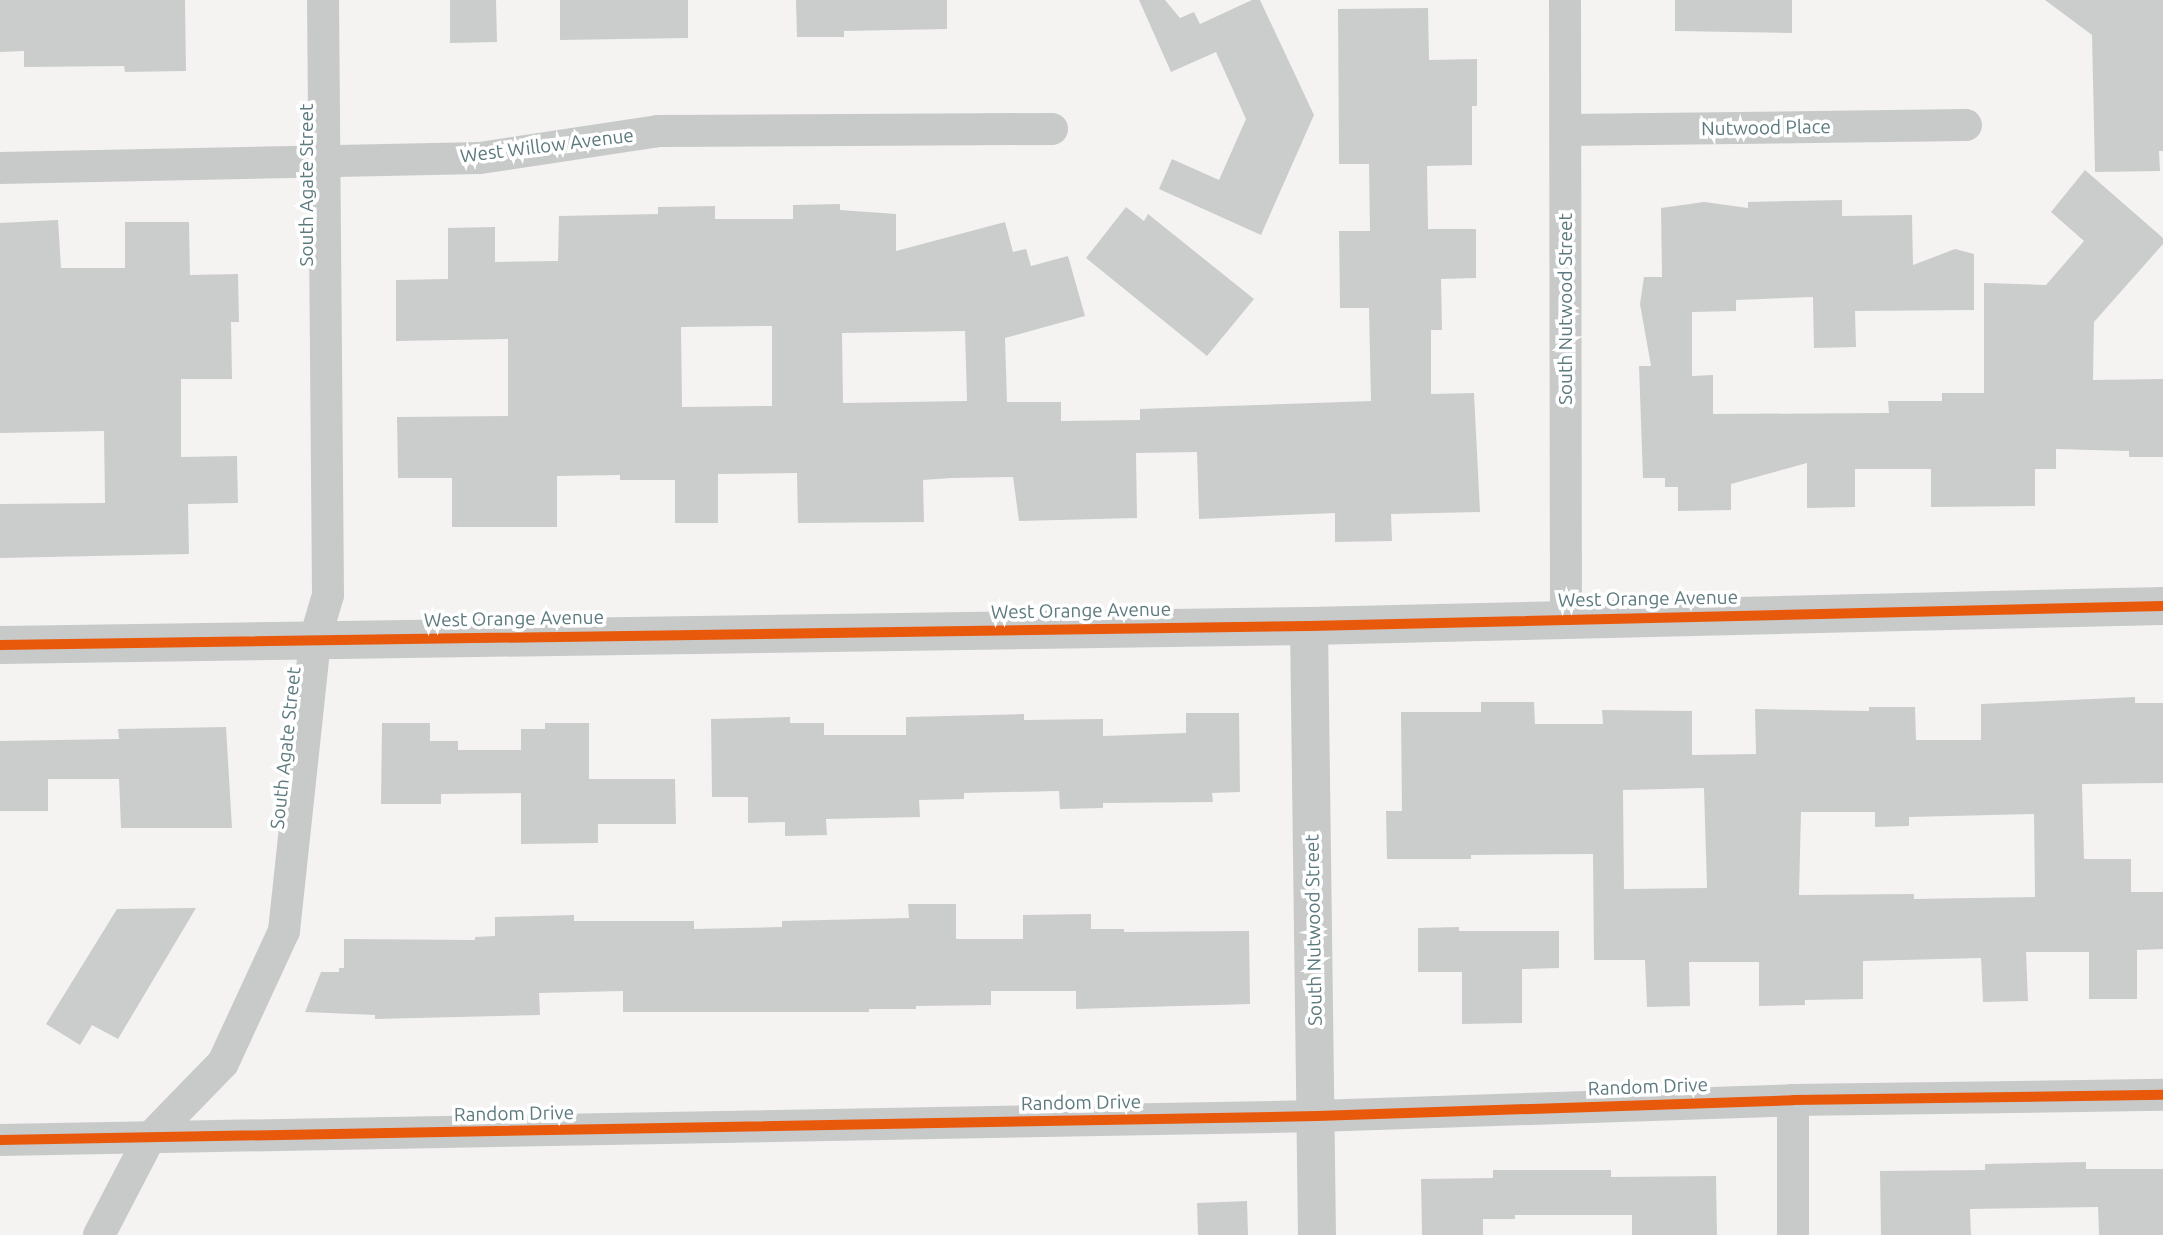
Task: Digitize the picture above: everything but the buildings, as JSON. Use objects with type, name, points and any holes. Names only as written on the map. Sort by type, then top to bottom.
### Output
[{"type":"street","name":"South Agate Street","points":[[99,1235],[149,1139],[223,1063],[284,931],[315,639],[328,595],[323,0]]},
{"type":"street","name":"South Nutwood Street","points":[[1565,0],[1566,618]]},
{"type":"street","name":"Nutwood Place","points":[[1566,130],[1966,125]]},
{"type":"street","name":"West Willow Avenue","points":[[0,167],[480,158],[658,131],[1052,129]]},
{"type":"street","name":"West Orange Avenue","points":[[0,645],[1309,626],[2163,606]]},
{"type":"street","name":"South Nutwood Street","points":[[1309,626],[1317,1235]]},
{"type":"street","name":"Random Drive","points":[[0,1140],[1317,1116],[1793,1100],[2163,1095]]},
{"type":"street","points":[[1793,1100],[1793,1235]]},
{"type":"cycle path","points":[[0,645],[1309,626],[2163,606]]},
{"type":"cycle path","points":[[0,1140],[1317,1116],[1793,1100],[2163,1095]]}]
